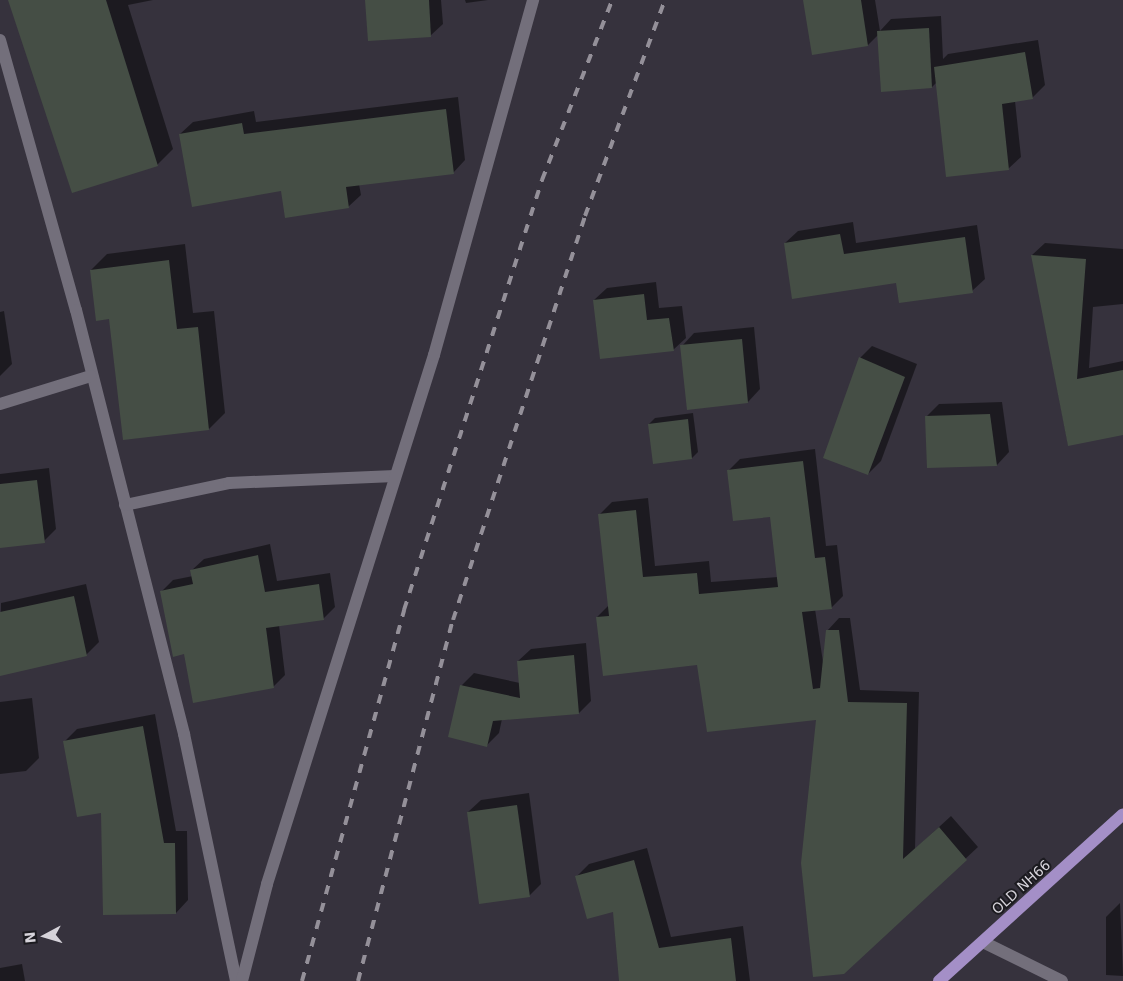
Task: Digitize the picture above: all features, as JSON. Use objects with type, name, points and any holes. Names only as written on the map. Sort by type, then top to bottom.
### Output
[{"type":"main road","name":"OLD NH66","points":[[939,981],[1123,814]]},
{"type":"street","points":[[242,981],[267,884],[434,355],[532,0]]},
{"type":"street","points":[[0,40],[92,376],[184,734],[236,981]]},
{"type":"street","points":[[0,404],[92,376]]},
{"type":"street","points":[[125,505],[229,483],[395,476]]},
{"type":"street","points":[[983,942],[1062,981]]},
{"type":"building","points":[[8,0],[106,0],[158,166],[72,193]]},
{"type":"building","points":[[365,0],[429,0],[431,37],[368,41]]},
{"type":"building","points":[[803,0],[861,0],[868,46],[812,55]]},
{"type":"building","points":[[929,28],[932,88],[881,92],[877,31]]},
{"type":"building","points":[[1025,52],[1033,99],[1002,104],[1009,170],[946,177],[934,67]]},
{"type":"building","points":[[446,109],[454,174],[346,187],[349,208],[285,218],[281,191],[192,207],[179,134],[242,123],[244,134]]},
{"type":"building","points":[[840,234],[844,254],[965,237],[973,293],[899,303],[896,283],[792,299],[784,243]]},
{"type":"building","points":[[1031,255],[1086,259],[1077,379],[1123,370],[1123,435],[1068,446]]},
{"type":"building","points":[[169,260],[177,329],[198,327],[209,430],[123,440],[109,319],[96,321],[90,270]]},
{"type":"building","points":[[644,294],[647,320],[669,318],[674,351],[600,359],[593,300]]},
{"type":"building","points":[[742,339],[748,403],[687,410],[680,345]]},
{"type":"building","points":[[859,357],[905,377],[868,475],[823,458]]},
{"type":"building","points":[[990,414],[997,466],[927,468],[925,416]]},
{"type":"building","points":[[688,419],[692,459],[653,464],[648,424]]},
{"type":"building","points":[[803,461],[815,558],[825,557],[832,609],[802,612],[813,689],[820,688],[826,630],[839,630],[848,702],[907,703],[903,859],[939,827],[967,860],[844,974],[813,977],[801,863],[816,720],[707,732],[697,665],[603,676],[596,617],[609,616],[598,514],[636,510],[643,577],[697,573],[699,594],[778,587],[770,517],[733,521],[727,470]]},
{"type":"building","points":[[37,480],[45,543],[0,548],[0,484]]},
{"type":"building","points":[[258,555],[265,592],[319,584],[324,620],[266,628],[274,688],[193,703],[184,654],[173,657],[160,591],[193,584],[190,570]]},
{"type":"building","points":[[74,596],[87,656],[0,676],[0,612]]},
{"type":"building","points":[[574,655],[579,714],[493,721],[487,747],[448,737],[460,685],[520,698],[517,661]]},
{"type":"building","points":[[143,726],[164,843],[175,843],[176,914],[103,915],[101,813],[77,817],[63,741]]},
{"type":"building","points":[[517,805],[530,897],[479,904],[467,812]]},
{"type":"building","points":[[634,860],[659,948],[731,938],[736,981],[619,981],[613,912],[587,919],[575,876]]},
{"type":"railway","points":[[302,981],[404,610],[542,180],[612,0]]},
{"type":"railway","points":[[358,981],[453,620],[585,216],[665,0]]}]
